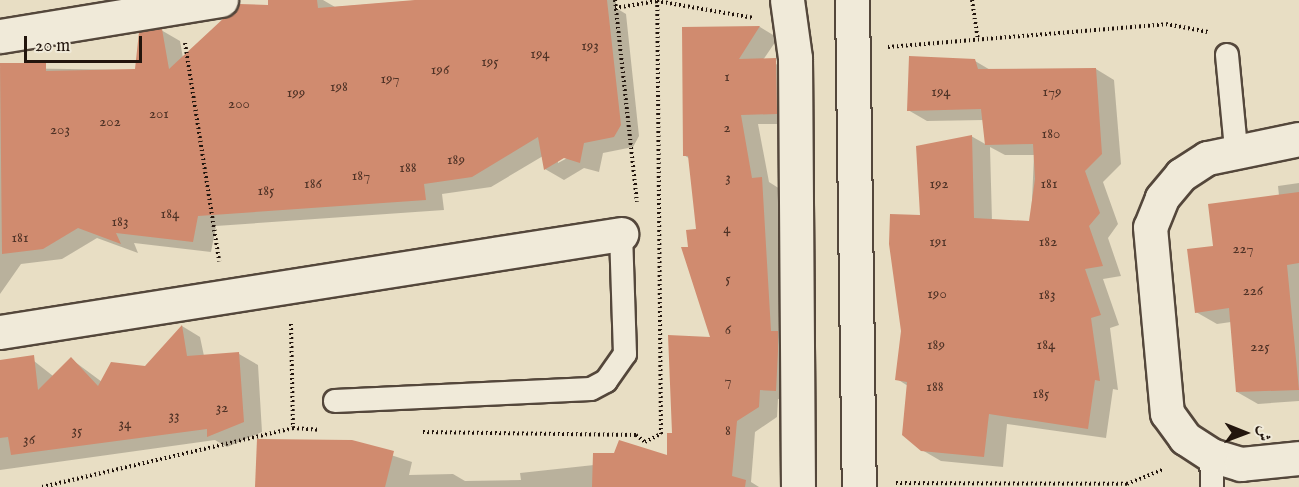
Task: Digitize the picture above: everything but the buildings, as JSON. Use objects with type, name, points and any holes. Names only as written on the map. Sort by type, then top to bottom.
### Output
[{"type":"street","points":[[0,36],[221,0]]},
{"type":"street","points":[[852,0],[859,485]]},
{"type":"street","points":[[790,13],[798,487]]},
{"type":"street","points":[[1299,139],[1236,148],[1207,158],[1181,175],[1162,198],[1150,227],[1167,413],[1198,446],[1240,464],[1299,458]]},
{"type":"street","points":[[0,332],[291,285],[630,221]]},
{"type":"lane","points":[[1227,55],[1236,148]]},
{"type":"lane","points":[[335,401],[591,388],[606,381],[625,354],[630,221]]},
{"type":"lane","points":[[1198,446],[1212,487]]},
{"type":"path","points":[[615,0],[630,221]]},
{"type":"path","points":[[972,0],[978,40]]},
{"type":"path","points":[[615,8],[657,1],[790,13]]},
{"type":"path","points":[[416,432],[636,435],[645,442],[661,434],[657,1]]},
{"type":"path","points":[[180,7],[225,296]]},
{"type":"path","points":[[852,50],[1186,24],[1218,39],[1227,55]]},
{"type":"path","points":[[291,285],[293,428]]},
{"type":"path","points":[[42,487],[293,428],[323,430]]},
{"type":"path","points":[[859,485],[1111,486],[1157,475],[1179,452],[1198,446]]}]
